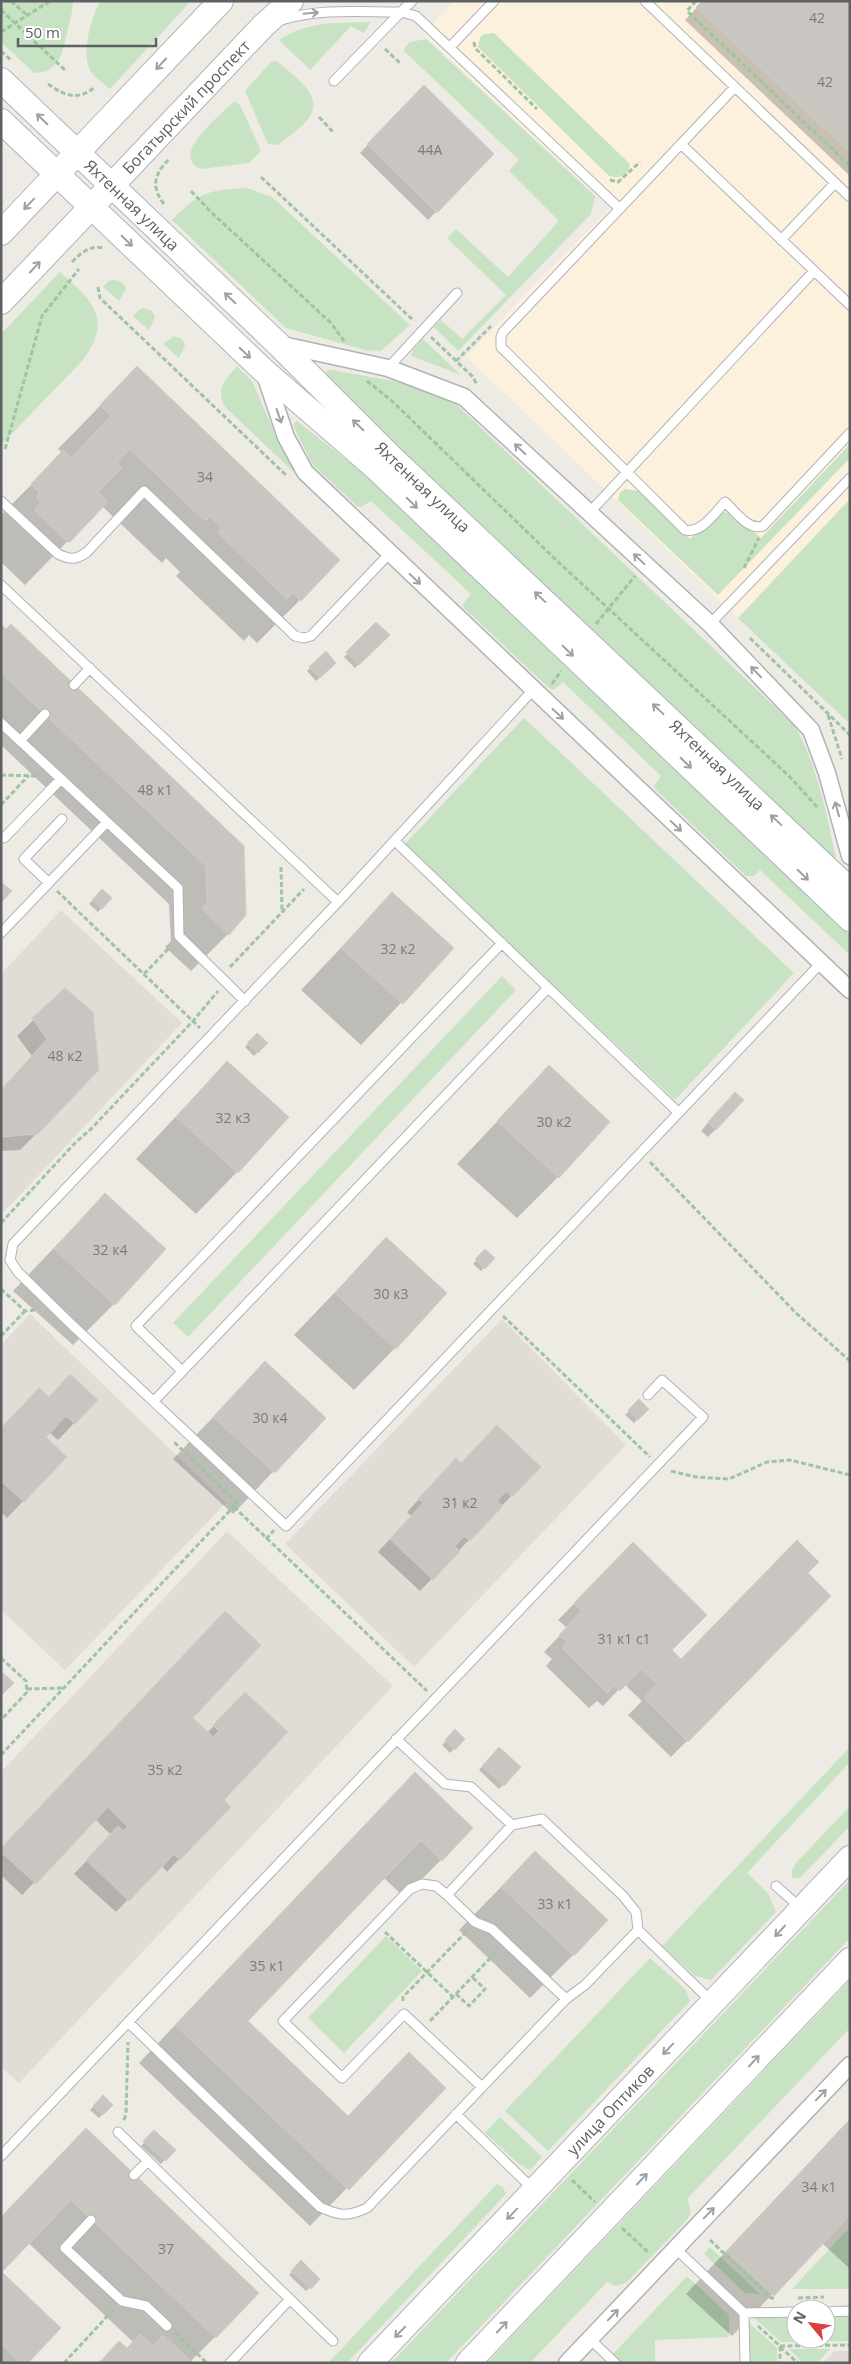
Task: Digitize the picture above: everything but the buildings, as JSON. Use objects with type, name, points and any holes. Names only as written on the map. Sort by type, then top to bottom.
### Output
[{"type":"street","points":[[1,233],[221,1]]},
{"type":"street","name":"Богатырский проспект","points":[[1,302],[264,25],[291,1]]},
{"type":"street","name":"Яхтенная улица","points":[[1,80],[278,344],[384,450],[850,890]]},
{"type":"street","name":"Яхтенная улица","points":[[1,121],[263,370],[377,469],[850,919]]},
{"type":"street","points":[[278,344],[388,368],[464,397],[710,624],[811,730],[818,746],[850,856]]},
{"type":"street","points":[[263,370],[286,437],[304,472],[388,554],[850,990]]},
{"type":"street","name":"улица Оптиков","points":[[370,2363],[850,1858]]},
{"type":"street","points":[[468,2363],[850,1960]]},
{"type":"street","points":[[567,2363],[850,2065]]},
{"type":"lane","points":[[194,29],[206,1]]},
{"type":"lane","points":[[334,81],[412,1]]},
{"type":"lane","points":[[450,47],[494,1]]},
{"type":"lane","points":[[645,1],[850,197]]},
{"type":"lane","points":[[264,25],[308,13],[401,12],[416,16],[618,208]]},
{"type":"lane","points":[[735,88],[618,208],[503,332],[500,342],[504,351],[626,474],[685,530],[690,532],[700,527],[725,502],[748,524],[758,527],[763,526],[850,433]]},
{"type":"lane","points":[[681,144],[850,305]]},
{"type":"lane","points":[[781,240],[835,183]]},
{"type":"lane","points":[[589,513],[814,271]]},
{"type":"lane","points":[[388,368],[456,293]]},
{"type":"lane","points":[[710,624],[850,478]]},
{"type":"lane","points":[[1,500],[58,554],[68,559],[78,558],[87,552],[144,491],[296,636],[304,638],[310,636],[388,554]]},
{"type":"lane","points":[[1,585],[338,902]]},
{"type":"lane","points":[[74,685],[90,668]]},
{"type":"lane","points":[[533,690],[338,902],[13,1244],[10,1260],[18,1272],[154,1401],[286,1526],[821,963]]},
{"type":"lane","points":[[20,741],[46,714]]},
{"type":"lane","points":[[1,723],[178,888],[179,936],[245,1001]]},
{"type":"lane","points":[[4,838],[60,779]]},
{"type":"lane","points":[[49,883],[24,859],[62,819]]},
{"type":"lane","points":[[1,933],[107,822]]},
{"type":"lane","points":[[395,841],[678,1112]]},
{"type":"lane","points":[[182,1371],[136,1326],[502,943]]},
{"type":"lane","points":[[154,1401],[548,988]]},
{"type":"lane","points":[[1,2156],[703,1416],[662,1380],[648,1395]]},
{"type":"lane","points":[[396,1739],[445,1784],[471,1787],[512,1825]]},
{"type":"lane","points":[[448,1895],[512,1825],[542,1819],[624,1896],[636,1912],[638,1930],[712,2003]]},
{"type":"lane","points":[[482,2087],[404,2014],[342,2078],[283,2021],[410,1889],[422,1884],[436,1886],[448,1895],[475,1922],[492,1929],[566,1999]]},
{"type":"lane","points":[[776,1886],[802,1909]]},
{"type":"lane","points":[[129,2023],[320,2207],[336,2214],[352,2215],[367,2208],[566,1999],[585,1985],[638,1930]]},
{"type":"lane","points":[[456,2114],[534,2190]]},
{"type":"lane","points":[[118,2132],[334,2341]]},
{"type":"lane","points":[[134,2175],[148,2161]]},
{"type":"lane","points":[[91,2220],[66,2248],[122,2301],[146,2306],[168,2326]]},
{"type":"lane","points":[[676,2249],[744,2313],[786,2312]]},
{"type":"lane","points":[[230,2363],[290,2299]]},
{"type":"lane","points":[[836,2312],[850,2312]]},
{"type":"lane","points":[[744,2313],[745,2363]]},
{"type":"lane","points":[[590,2339],[616,2363]]},
{"type":"path","points":[[11,1],[28,16]]},
{"type":"path","points":[[1,32],[50,1]]},
{"type":"path","points":[[696,1],[687,11],[850,166]]},
{"type":"path","points":[[1,10],[66,71]]},
{"type":"path","points":[[475,37],[473,42],[475,48],[543,116]]},
{"type":"path","points":[[385,49],[400,64]]},
{"type":"path","points":[[48,84],[69,96],[84,94],[95,87]]},
{"type":"path","points":[[319,117],[334,133]]},
{"type":"path","points":[[166,207],[156,191],[155,183],[159,169],[170,158]]},
{"type":"path","points":[[604,176],[618,182],[640,162]]},
{"type":"path","points":[[262,177],[473,376]]},
{"type":"path","points":[[191,191],[212,214],[331,323],[368,383],[392,401],[554,558],[788,776],[818,808],[841,822]]},
{"type":"path","points":[[72,262],[82,252],[91,247],[100,247],[107,250]]},
{"type":"path","points":[[5,449],[42,316],[78,269]]},
{"type":"path","points":[[1,775],[30,775],[60,779]]},
{"type":"path","points":[[1,805],[30,775]]},
{"type":"path","points":[[280,847],[282,912]]},
{"type":"path","points":[[230,967],[313,879]]},
{"type":"path","points":[[49,883],[210,1038]]},
{"type":"path","points":[[144,974],[179,936]]},
{"type":"path","points":[[1,1223],[193,1021],[220,989]]},
{"type":"path","points":[[640,1152],[796,1313],[850,1361]]},
{"type":"path","points":[[1,1289],[25,1311]]},
{"type":"path","points":[[494,1307],[657,1465],[696,1478],[729,1479],[767,1462],[790,1460],[850,1475]]},
{"type":"path","points":[[1,1336],[25,1311],[36,1310],[42,1316]]},
{"type":"path","points":[[1,1755],[237,1503],[170,1438]]},
{"type":"path","points":[[234,1507],[435,1698]]},
{"type":"path","points":[[1,1658],[26,1682],[27,1689],[27,1692],[1,1720]]},
{"type":"path","points":[[27,1689],[63,1688]]},
{"type":"path","points":[[404,2014],[403,1997],[475,1922]]},
{"type":"path","points":[[376,1924],[453,1997]]},
{"type":"path","points":[[421,2030],[506,1941]]},
{"type":"path","points":[[456,1994],[469,2006],[485,1989],[472,1977]]},
{"type":"path","points":[[118,2132],[126,2114],[126,2056],[129,2023]]},
{"type":"path","points":[[568,2176],[597,2204]]},
{"type":"path","points":[[618,2224],[654,2258]]},
{"type":"path","points":[[710,2240],[771,2298],[781,2298]]},
{"type":"path","points":[[791,2298],[830,2297]]},
{"type":"path","points":[[64,2363],[122,2301]]},
{"type":"path","points":[[744,2313],[798,2363]]},
{"type":"path","points":[[168,2326],[207,2363]]},
{"type":"path","points":[[780,2346],[850,2345]]},
{"type":"path","points":[[780,2346],[780,2363]]},
{"type":"shaded area","points":[[454,1],[850,1],[850,499],[738,618],[466,356],[610,208],[423,34]]},
{"type":"shaded area","points":[[61,910],[182,1023],[1,1215],[1,974]]},
{"type":"shaded area","points":[[30,1314],[226,1503],[65,1670],[1,1610],[1,1345]]},
{"type":"shaded area","points":[[502,1319],[626,1445],[414,1667],[285,1544]]},
{"type":"shaded area","points":[[227,1531],[393,1686],[19,2083],[1,2067],[1,1772]]},
{"type":"shaded area","points":[[834,2351],[850,2351],[850,2363],[823,2363]]},
{"type":"green space","points":[[1,1],[73,1],[62,52],[55,65],[50,69],[34,73],[1,42]]},
{"type":"green space","points":[[100,1],[191,1],[110,89],[90,70],[86,54],[93,17]]},
{"type":"green space","points":[[371,22],[364,33],[351,26],[310,70],[279,40],[301,29],[312,26]]},
{"type":"green space","points":[[494,33],[630,164],[625,174],[619,177],[608,175],[478,47],[480,37],[485,34]]},
{"type":"green space","points":[[426,39],[595,196],[591,214],[458,351],[434,327],[441,320],[462,339],[506,295],[447,238],[456,229],[508,277],[559,221],[509,171],[519,160],[403,50],[410,42]]},
{"type":"green space","points":[[277,61],[305,86],[313,102],[313,110],[308,119],[298,130],[278,145],[268,144],[245,91],[271,62]]},
{"type":"green space","points":[[236,102],[240,105],[261,151],[249,163],[201,169],[193,163],[191,155],[193,146],[208,126],[232,103]]},
{"type":"green space","points":[[247,188],[272,197],[410,325],[381,351],[365,350],[286,328],[172,220],[190,203],[205,194]]},
{"type":"green space","points":[[60,272],[89,301],[95,311],[98,322],[97,333],[92,346],[82,361],[1,445],[1,334]]},
{"type":"green space","points":[[109,281],[122,282],[126,289],[119,301],[103,287]]},
{"type":"green space","points":[[144,308],[152,311],[155,317],[149,330],[133,316]]},
{"type":"green space","points":[[174,336],[182,339],[185,345],[179,358],[163,344]]},
{"type":"green space","points":[[423,339],[461,375],[411,356],[413,350]]},
{"type":"green space","points":[[237,366],[252,381],[278,441],[298,476],[225,407],[222,401],[221,390],[225,380]]},
{"type":"green space","points":[[331,370],[406,383],[456,404],[795,726],[804,743],[817,778],[838,868],[325,379],[326,371]]},
{"type":"green space","points":[[297,421],[369,478],[850,935],[850,955],[760,870],[754,876],[746,876],[656,790],[654,786],[661,776],[563,682],[553,690],[549,688],[464,608],[463,604],[471,594],[371,501],[361,507],[357,506],[312,464],[293,425]]},
{"type":"green space","points":[[850,444],[850,458],[718,595],[618,500],[620,493],[625,489],[638,491],[690,539],[719,512],[732,513],[761,538]]},
{"type":"green space","points":[[850,499],[850,724],[738,618]]},
{"type":"green space","points":[[524,718],[794,973],[675,1100],[405,844]]},
{"type":"green space","points":[[502,976],[516,990],[188,1337],[173,1323]]},
{"type":"green space","points":[[850,1747],[850,1762],[747,1873],[768,1893],[776,1912],[711,1980],[695,1976],[662,1946]]},
{"type":"green space","points":[[850,1806],[850,1826],[800,1878],[792,1878],[792,1871],[796,1863]]},
{"type":"green space","points":[[850,1880],[850,1938],[446,2363],[391,2363]]},
{"type":"green space","points":[[386,1936],[422,1971],[344,2053],[308,2018]]},
{"type":"green space","points":[[650,1958],[685,1989],[690,2001],[548,2151],[505,2111]]},
{"type":"green space","points":[[850,1980],[850,2028],[687,2199],[690,2212],[683,2224],[626,2283],[615,2286],[607,2282],[530,2363],[487,2363]]},
{"type":"green space","points":[[500,2117],[542,2157],[530,2170],[519,2164],[485,2133]]},
{"type":"green space","points":[[497,2184],[503,2187],[506,2194],[347,2363],[328,2363]]},
{"type":"green space","points":[[850,2227],[850,2289],[792,2289]]},
{"type":"green space","points":[[710,2247],[760,2294],[745,2293],[704,2254]]},
{"type":"green space","points":[[687,2276],[729,2315],[729,2337],[655,2340],[655,2363],[621,2363],[612,2355]]},
{"type":"green space","points":[[850,2314],[850,2341],[836,2341],[836,2315]]},
{"type":"green space","points":[[786,2315],[786,2342],[781,2342],[752,2316]]},
{"type":"green space","points":[[747,2321],[777,2348],[777,2363],[748,2363]]},
{"type":"green space","points":[[789,2349],[830,2349],[817,2363],[803,2363]]}]
